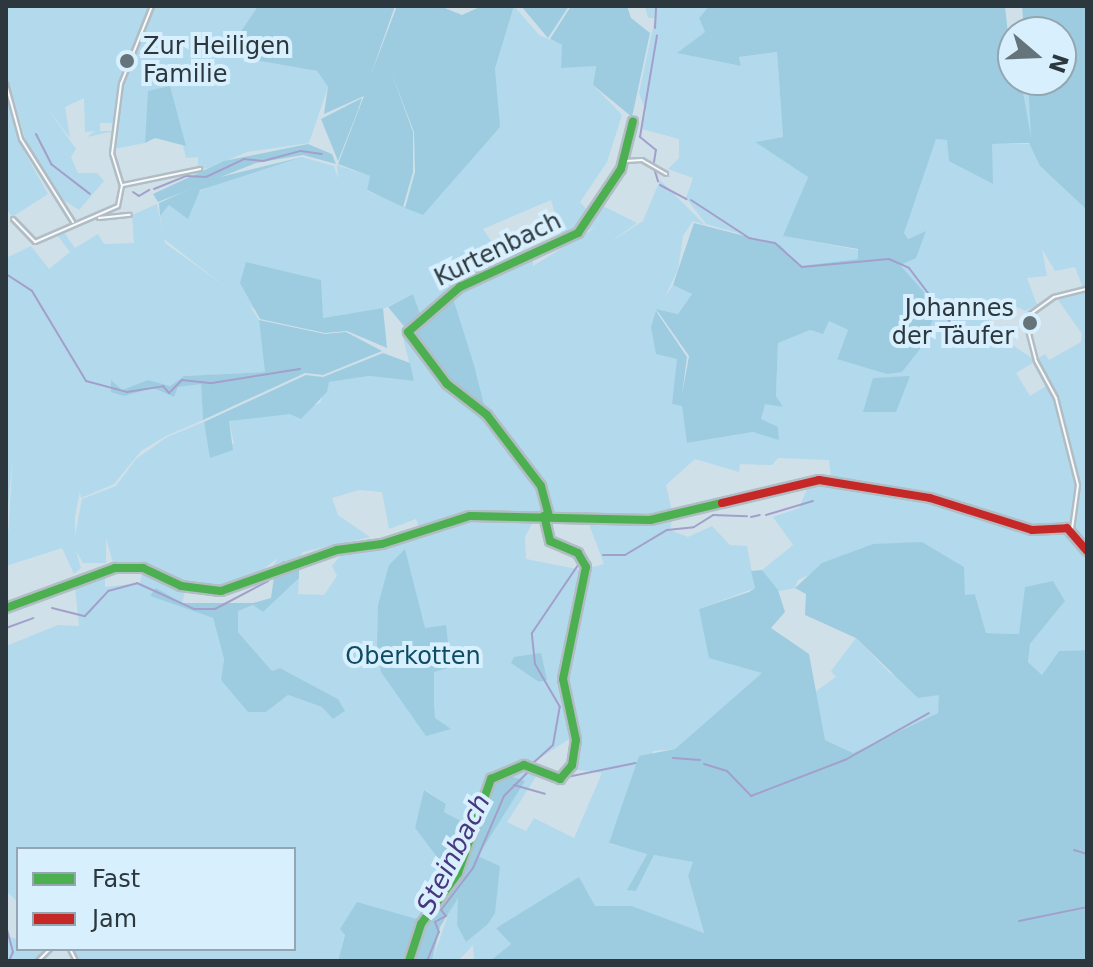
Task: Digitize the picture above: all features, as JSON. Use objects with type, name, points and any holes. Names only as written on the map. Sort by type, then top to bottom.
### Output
[{"type":"street","points":[[13,219],[35,242],[118,206],[122,186],[112,154],[121,84],[152,6]]},
{"type":"street","points":[[6,84],[21,139],[74,223]]},
{"type":"street","name":"Kurtenbach","points":[[547,516],[541,486],[492,422],[447,384],[408,332],[460,287],[578,233],[625,161],[633,121]]},
{"type":"street","points":[[625,161],[642,160],[666,174]]},
{"type":"street","points":[[122,186],[200,169]]},
{"type":"street","points":[[96,217],[130,215]]},
{"type":"street","points":[[1087,289],[1054,297],[1025,318],[1036,361],[1056,398],[1078,485],[1071,530],[1087,551]]},
{"type":"street","points":[[6,608],[119,568],[145,568],[201,590],[232,589],[346,549],[424,531],[470,516],[650,520],[832,480],[930,498],[1030,529],[1071,530]]},
{"type":"street","points":[[409,961],[421,924],[458,873],[491,779],[529,765],[560,779],[571,769],[576,744],[563,679],[586,567],[578,553],[550,541],[547,516]]},
{"type":"green space","points":[[6,6],[151,6],[137,51],[124,63],[117,123],[100,123],[100,131],[115,131],[87,137],[95,131],[85,132],[84,98],[65,107],[70,138],[48,109],[76,149],[71,157],[78,173],[97,173],[104,181],[79,210],[51,192],[29,151],[6,74]]},
{"type":"green space","points":[[154,6],[258,6],[225,55],[317,71],[328,87],[309,143],[247,152],[208,168],[186,171],[198,168],[198,157],[186,158],[169,86],[147,125],[145,143],[114,149],[122,82]]},
{"type":"green space","points":[[258,6],[395,6],[370,77],[397,6],[440,6],[462,15],[482,6],[514,6],[495,69],[500,127],[423,215],[405,208],[415,172],[414,132],[391,72],[413,132],[413,172],[403,207],[367,190],[370,176],[338,164],[364,96],[324,114],[328,87],[317,71],[225,55]]},
{"type":"green space","points":[[514,6],[539,35],[562,45],[563,56],[596,65],[593,85],[622,115],[607,162],[580,202],[589,212],[597,204],[580,230],[563,241],[551,200],[483,229],[502,257],[521,248],[530,260],[459,286],[421,316],[413,294],[385,308],[323,318],[246,286],[255,310],[164,239],[160,216],[169,205],[227,179],[302,157],[334,166],[338,179],[337,165],[370,176],[367,191],[423,214],[495,70]]},
{"type":"green space","points":[[521,6],[569,6],[548,38]]},
{"type":"green space","points":[[571,6],[627,6],[631,18],[650,33],[632,117],[593,85],[596,66],[561,68],[562,45],[550,39]]},
{"type":"green space","points":[[645,6],[709,6],[699,18],[705,32],[678,53],[741,66],[739,57],[777,52],[783,137],[755,142],[808,176],[784,236],[858,250],[858,259],[798,266],[779,245],[706,224],[686,198],[693,178],[668,169],[679,158],[679,139],[642,129],[646,112],[639,93],[655,18],[648,18]]},
{"type":"green space","points":[[709,6],[1005,6],[1006,16],[997,16],[997,96],[1024,96],[1031,138],[1029,96],[1077,96],[1077,16],[1023,16],[1022,6],[1087,6],[1087,210],[1040,166],[1029,143],[992,144],[993,184],[949,161],[947,140],[936,139],[904,233],[908,239],[926,231],[916,258],[900,265],[938,308],[920,349],[902,372],[887,374],[837,359],[848,330],[829,321],[823,334],[810,330],[778,343],[776,396],[783,407],[765,404],[761,419],[778,427],[779,440],[753,432],[687,443],[682,406],[672,404],[677,359],[656,354],[651,327],[656,311],[687,357],[682,395],[689,356],[656,309],[678,314],[692,294],[673,285],[694,223],[780,245],[799,266],[858,259],[858,249],[783,236],[808,177],[755,142],[783,137],[777,52],[739,57],[741,66],[677,53],[705,32],[699,18]]},
{"type":"green space","points":[[170,86],[186,146],[155,138],[145,143],[148,91]]},
{"type":"green space","points":[[6,88],[25,153],[48,194],[12,217],[6,208]]},
{"type":"green space","points":[[1024,96],[1029,96],[1032,145],[1040,166],[1087,210],[1087,549],[1075,533],[1087,551],[1087,650],[1059,651],[1042,675],[1028,662],[1030,644],[1065,601],[1019,634],[986,633],[975,594],[965,596],[873,544],[798,580],[795,588],[774,592],[762,570],[793,545],[773,517],[799,508],[810,482],[910,494],[1026,527],[930,496],[831,477],[829,460],[778,458],[772,465],[740,464],[739,472],[695,459],[666,485],[673,515],[670,530],[688,537],[712,526],[730,545],[747,546],[755,588],[699,609],[769,668],[675,749],[653,751],[610,844],[647,853],[628,889],[636,891],[654,855],[694,862],[688,876],[704,934],[632,906],[595,906],[496,927],[511,944],[490,961],[474,961],[473,945],[458,961],[432,961],[453,901],[497,876],[500,866],[478,856],[497,820],[474,828],[444,812],[446,804],[425,790],[415,828],[449,873],[458,872],[427,922],[345,934],[338,961],[77,961],[72,951],[296,951],[296,847],[16,847],[16,900],[6,891],[6,646],[58,625],[79,626],[75,588],[105,573],[105,587],[140,583],[143,569],[186,588],[182,603],[156,589],[150,596],[213,618],[224,659],[221,680],[266,712],[288,695],[322,707],[338,699],[280,668],[272,671],[238,632],[238,611],[253,605],[263,611],[299,578],[298,594],[324,595],[337,576],[332,566],[346,549],[376,546],[466,518],[510,515],[469,514],[420,530],[416,519],[389,529],[382,492],[359,490],[332,498],[338,515],[370,537],[303,552],[295,564],[267,576],[278,558],[249,580],[216,589],[179,583],[142,564],[113,563],[106,538],[106,563],[83,563],[76,551],[81,568],[74,574],[62,548],[6,566],[13,456],[6,528],[6,258],[31,246],[49,269],[70,252],[55,232],[61,228],[75,248],[98,234],[104,244],[134,243],[132,215],[157,204],[165,243],[248,303],[259,320],[266,372],[184,376],[170,386],[148,381],[122,390],[111,381],[124,396],[152,388],[174,397],[178,387],[201,383],[203,420],[166,436],[141,451],[114,484],[81,498],[80,491],[75,536],[82,499],[116,486],[136,459],[167,437],[204,422],[211,457],[234,443],[229,421],[306,409],[320,403],[328,382],[369,376],[414,381],[403,338],[408,334],[444,384],[485,411],[452,295],[533,260],[533,266],[596,227],[579,234],[599,204],[637,223],[609,243],[643,221],[660,180],[705,225],[693,221],[683,236],[678,269],[651,327],[678,359],[672,404],[682,405],[688,443],[753,432],[779,439],[761,419],[764,403],[782,406],[776,396],[778,343],[810,330],[819,333],[829,321],[848,330],[837,358],[911,353],[938,308],[899,265],[916,257],[925,232],[907,239],[904,233],[913,194],[936,139],[947,139],[992,184],[992,144],[1031,144]],"holes":[[[1042,249],[1055,271],[1075,267],[1083,288],[1056,297],[1082,334],[1081,342],[1049,360],[1045,354],[1035,360],[994,333],[981,300],[1003,300],[1025,311],[1037,305],[1027,278],[1047,276]],[[1036,361],[1049,384],[1030,396],[1016,373]],[[536,516],[613,517],[587,519],[604,564],[582,570],[526,559],[525,537]],[[574,736],[570,769],[602,773],[574,838],[534,818],[526,831],[507,822],[539,772],[529,765]]]},
{"type":"green space","points":[[362,98],[357,113],[338,161],[321,119]]},
{"type":"green space","points":[[308,144],[332,154],[336,164],[303,155],[256,163],[158,202],[153,194],[224,161]]},
{"type":"green space","points":[[302,157],[200,190],[188,219],[169,205],[160,216],[159,203],[212,179]]},
{"type":"green space","points":[[246,262],[321,280],[323,318],[383,308],[387,348],[347,331],[325,333],[260,319],[240,283]]},
{"type":"green space","points":[[673,285],[692,293],[678,314],[657,309]]},
{"type":"green space","points":[[413,294],[422,319],[408,331],[388,307]]},
{"type":"green space","points":[[452,295],[485,409],[448,384],[427,347],[409,333]]},
{"type":"green space","points":[[259,320],[325,334],[346,332],[382,351],[323,375],[305,373],[203,420],[201,384],[178,387],[174,397],[153,388],[124,396],[111,392],[111,380],[122,390],[148,380],[170,386],[184,376],[265,372]]},
{"type":"green space","points":[[383,353],[410,363],[414,381],[369,376],[329,382],[327,392],[301,419],[290,414],[229,421],[233,450],[210,458],[204,422],[306,375],[323,377]]},
{"type":"green space","points":[[910,376],[896,412],[863,412],[873,378]]},
{"type":"green space","points":[[922,542],[964,567],[965,595],[975,594],[986,633],[1019,634],[1025,587],[1053,581],[1065,601],[1030,644],[1028,662],[1042,675],[1059,651],[1087,650],[1087,961],[490,961],[511,944],[496,928],[579,877],[595,906],[632,906],[704,933],[688,876],[693,862],[654,855],[636,891],[627,890],[647,854],[609,843],[639,756],[675,749],[762,673],[709,658],[699,609],[755,588],[751,571],[762,570],[778,590],[785,612],[771,628],[809,654],[825,740],[853,753],[938,713],[939,695],[918,698],[856,638],[805,615],[806,594],[795,588],[822,563],[873,544]]},
{"type":"green space","name":"Oberkotten","points":[[405,549],[425,628],[446,625],[451,667],[434,672],[434,704],[435,718],[451,729],[426,736],[381,672],[377,644],[378,605],[389,565]]},
{"type":"green space","points":[[299,567],[299,578],[263,612],[253,605],[238,611],[238,632],[272,671],[280,668],[338,699],[345,711],[333,719],[322,707],[288,695],[266,712],[248,712],[221,680],[224,659],[213,618],[150,596],[156,588],[182,603],[253,603],[271,598],[274,577]]},
{"type":"green space","points":[[856,638],[890,673],[940,694],[938,713],[853,753],[825,740],[812,694],[836,677],[831,671]]},
{"type":"green space","points":[[541,653],[547,680],[539,682],[511,663],[514,657]]},
{"type":"green space","points":[[501,773],[525,781],[478,856],[500,866],[495,913],[488,924],[466,942],[457,925],[458,898],[440,927],[432,961],[338,961],[345,935],[340,929],[357,902],[427,922],[457,872],[449,873],[415,828],[424,790],[446,804],[444,812],[474,828],[492,779]]},
{"type":"green space","points":[[6,936],[16,938],[16,951],[48,951],[37,961],[6,961]]},
{"type":"waterway","points":[[655,28],[656,6]]},
{"type":"waterway","points":[[654,162],[656,150],[640,137],[657,35]]},
{"type":"waterway","points":[[36,134],[51,164],[90,194]]},
{"type":"waterway","points":[[154,189],[186,176],[206,177],[244,159],[263,161],[301,151],[322,154]]},
{"type":"waterway","points":[[654,168],[658,181]]},
{"type":"waterway","points":[[660,185],[686,199]]},
{"type":"waterway","points":[[133,192],[139,196],[149,190]]},
{"type":"waterway","points":[[691,200],[749,238],[775,243],[802,267],[889,259],[909,268],[950,322],[965,325]]},
{"type":"waterway","points":[[6,274],[32,291],[86,381],[127,392],[163,386],[169,393],[182,380],[212,383],[300,369]]},
{"type":"waterway","name":"Steinbach","points":[[766,515],[813,501]]},
{"type":"waterway","name":"Steinbach","points":[[603,555],[625,555],[667,530],[694,527],[713,515],[747,516]]},
{"type":"waterway","name":"Steinbach","points":[[751,517],[760,515]]},
{"type":"waterway","points":[[275,569],[284,562]]},
{"type":"waterway","name":"Steinbach","points":[[532,764],[553,745],[560,707],[535,664],[532,633],[580,562]]},
{"type":"waterway","points":[[52,608],[85,616],[108,591],[137,583],[194,609],[215,609],[268,581]]},
{"type":"waterway","points":[[6,628],[33,618]]},
{"type":"waterway","points":[[704,764],[727,771],[751,796],[845,760],[929,713]]},
{"type":"waterway","points":[[673,758],[700,760]]},
{"type":"waterway","points":[[567,777],[636,763]]},
{"type":"waterway","name":"Steinbach","points":[[427,961],[439,932],[435,922],[446,916],[441,910],[473,868],[504,796],[529,771]]},
{"type":"waterway","points":[[514,785],[545,794]]},
{"type":"waterway","points":[[1074,850],[1087,854]]},
{"type":"waterway","points":[[1019,921],[1087,907]]},
{"type":"waterway","points":[[6,926],[13,952],[9,961]]},
{"type":"traffic: fast","points":[[549,516],[541,486],[487,415],[447,384],[408,332],[460,287],[578,233],[621,169],[633,121]]},
{"type":"traffic: fast","points":[[6,608],[115,568],[143,568],[181,586],[221,591],[337,550],[382,544],[470,516],[650,520],[722,503]]},
{"type":"traffic: fast","points":[[409,961],[421,924],[458,873],[491,779],[524,765],[560,779],[572,765],[576,740],[563,679],[586,567],[578,553],[550,541],[544,516]]},
{"type":"traffic: jam","points":[[722,503],[819,480],[930,498],[1032,530],[1067,528],[1087,551]]},
{"type":"place","name":"Zur Heiligen Familie","points":[[127,61]]},
{"type":"place","name":"Johannes der Täufer","points":[[1030,323]]}]
